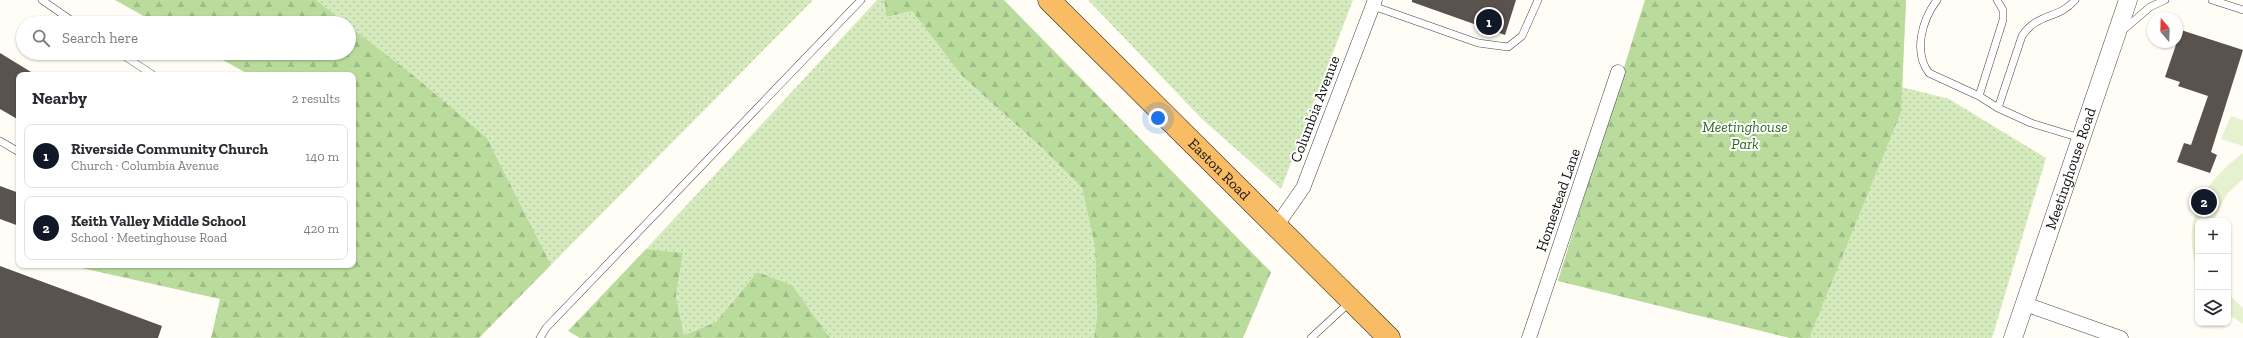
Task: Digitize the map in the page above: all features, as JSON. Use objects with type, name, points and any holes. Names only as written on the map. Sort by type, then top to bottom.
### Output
[{"type":"highway","name":"Easton Road","points":[[1049,0],[1389,338]]},
{"type":"street","name":"Meetinghouse Road","points":[[2013,338],[2128,0]]},
{"type":"street","name":"Columbia Avenue","points":[[1277,225],[1303,188],[1374,3]]},
{"type":"street","name":"Homestead Lane","points":[[1529,338],[1618,72]]},
{"type":"street","points":[[2025,304],[2121,338]]},
{"type":"lane","points":[[42,0],[65,16]]},
{"type":"lane","points":[[540,338],[546,328],[861,0]]},
{"type":"lane","points":[[1374,3],[1478,43],[1508,47],[1522,36],[1538,0]]},
{"type":"lane","points":[[1937,0],[1927,18],[1920,41],[1925,68],[1938,79],[1980,96],[1998,108],[2031,123],[2080,138]]},
{"type":"lane","points":[[1980,96],[2003,20],[2003,10],[1997,0]]},
{"type":"lane","points":[[1998,108],[2022,36],[2027,28],[2041,18],[2064,10],[2075,0]]},
{"type":"lane","points":[[2117,35],[2150,7],[2166,0]]},
{"type":"lane","points":[[2212,0],[2243,10]]},
{"type":"lane","points":[[130,60],[148,72]]},
{"type":"lane","points":[[0,141],[16,150]]},
{"type":"lane","points":[[1311,338],[1351,300]]},
{"type":"green space","points":[[115,0],[316,0],[337,16],[144,16]]},
{"type":"green space","points":[[316,0],[813,0],[551,265],[487,138],[356,32],[356,16],[337,16]]},
{"type":"green space","points":[[877,0],[884,0],[888,17],[912,11],[962,76],[1042,148],[1082,188],[1095,247],[1097,317],[1094,338],[830,338],[792,285],[757,272],[716,322],[684,335],[676,296],[683,254],[646,249]]},
{"type":"green space","points":[[884,0],[1004,0],[1271,272],[1243,338],[1094,338],[1097,317],[1095,247],[1082,188],[1042,148],[962,76],[912,11],[887,17]]},
{"type":"green space","points":[[1088,0],[1353,0],[1281,189],[1201,118]]},
{"type":"green space","name":"Meetinghouse Park","points":[[1645,0],[1906,0],[1902,87],[1949,99],[2046,158],[1992,338],[1790,338],[1558,281]]},
{"type":"green space","name":"Meetinghouse Park","points":[[1645,0],[1906,0],[1901,112],[1809,338],[1790,338],[1558,281]]},
{"type":"green space","points":[[356,31],[414,76],[487,138],[551,265],[479,338],[211,338],[220,299],[81,268],[356,268],[356,72],[245,72],[223,60],[356,60]]},
{"type":"green space","points":[[2231,116],[2243,120],[2243,146],[2221,139]]},
{"type":"green space","points":[[2243,153],[2243,179],[2227,194],[2215,218],[2195,218],[2195,262],[2192,237],[2194,220],[2198,205],[2216,178]]},
{"type":"green space","points":[[646,249],[683,253],[676,296],[684,335],[716,322],[757,272],[792,285],[830,338],[580,338],[568,331]]},
{"type":"green space","points":[[2231,297],[2243,308],[2243,324],[2231,316]]},
{"type":"building","points":[[1412,0],[1516,0],[1505,35],[1412,2]]},
{"type":"building","points":[[2183,31],[2243,50],[2211,152],[2217,155],[2210,173],[2177,162],[2184,143],[2191,145],[2208,96],[2178,86],[2180,82],[2165,77],[2175,48],[2183,48]]},
{"type":"building","points":[[0,53],[31,72],[16,72],[16,118],[0,109]]},
{"type":"building","points":[[0,186],[16,192],[16,225],[0,219]]},
{"type":"building","points":[[0,266],[162,326],[158,338],[0,338]]},
{"type":"place","name":"Riverside Community Church","points":[[1489,22]]},
{"type":"place","name":"Keith Valley Middle School","points":[[2204,202]]}]
